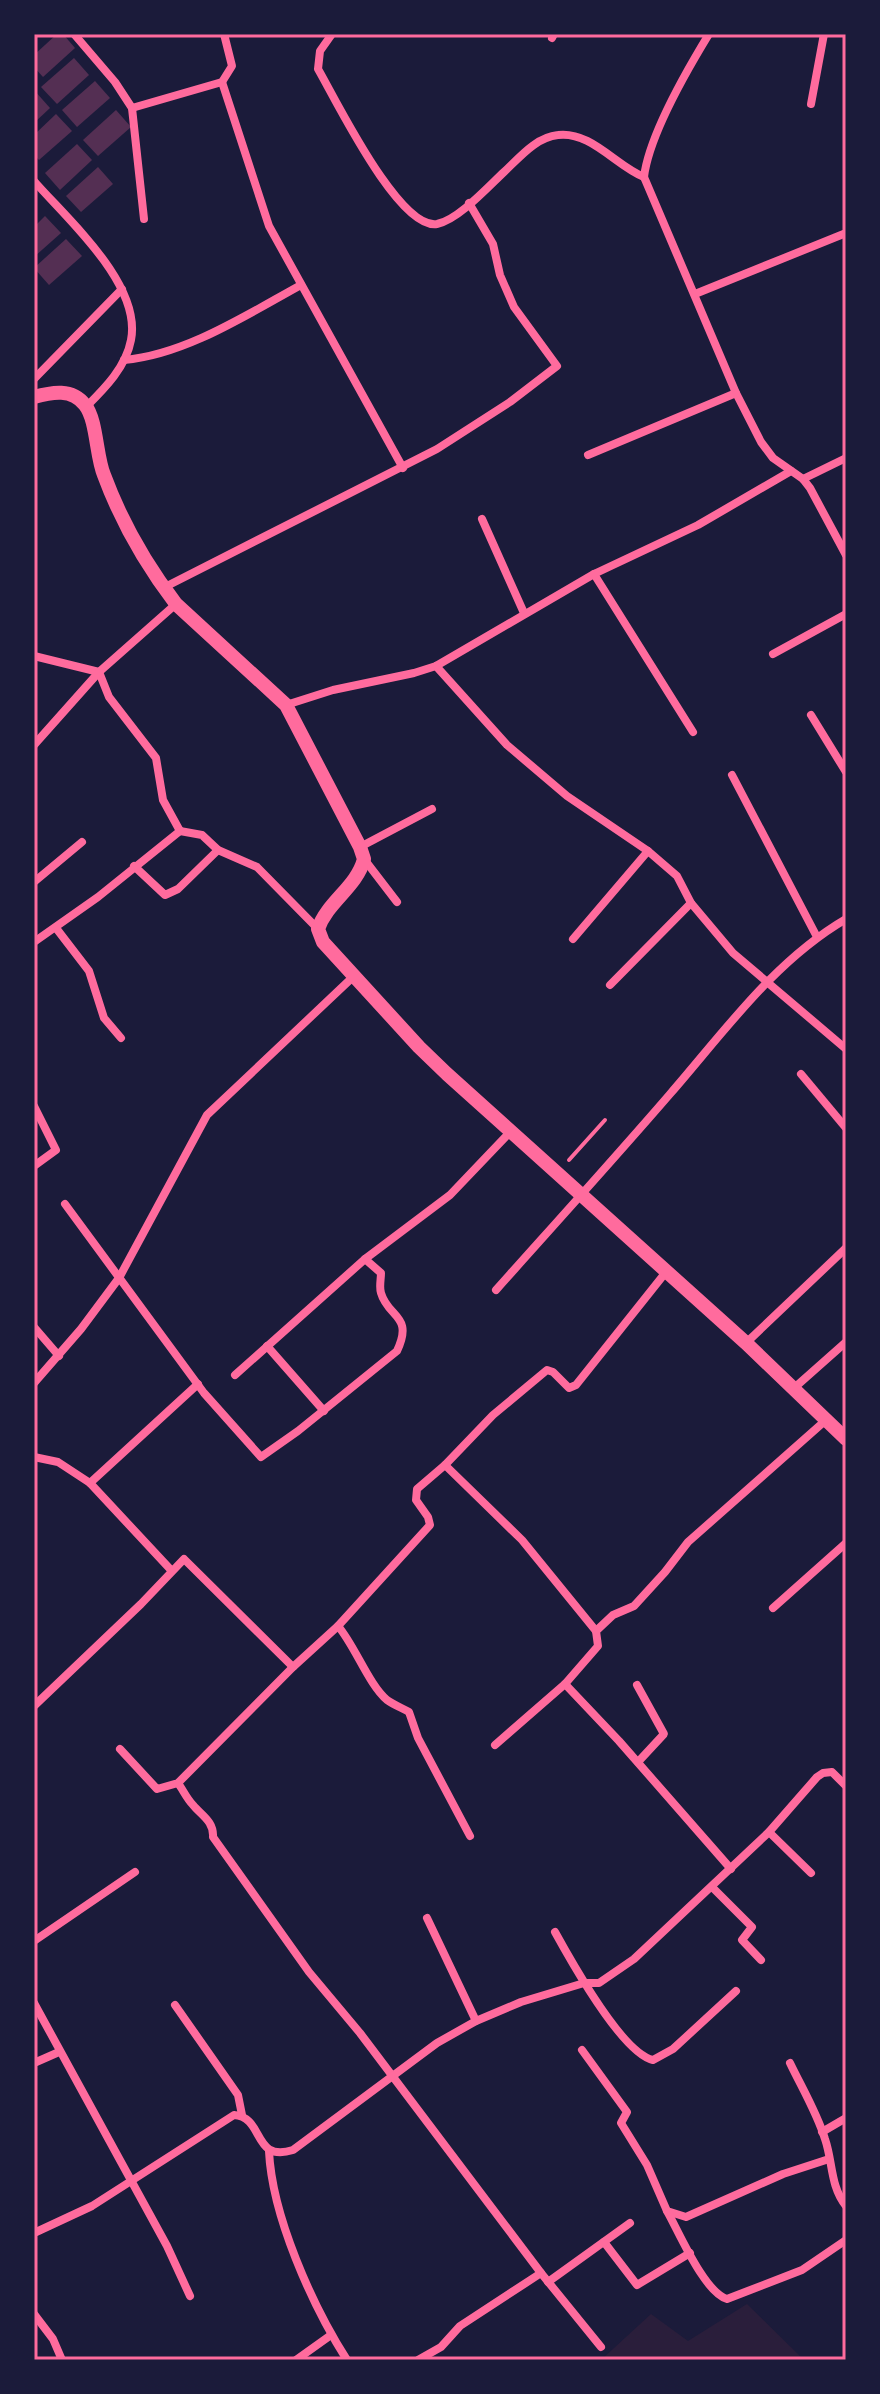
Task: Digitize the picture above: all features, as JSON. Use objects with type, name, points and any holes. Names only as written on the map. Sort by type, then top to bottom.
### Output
[{"type":"street","points":[[74,34],[115,82],[132,108],[144,219]]},
{"type":"street","points":[[132,108],[222,82],[232,66],[224,34]]},
{"type":"street","points":[[332,34],[320,51],[318,69],[384,184],[421,221],[434,225],[452,217],[532,146],[558,135],[577,136],[644,177]]},
{"type":"street","points":[[709,34],[679,86],[646,162],[644,177],[736,393],[761,442],[773,458],[803,479],[818,499],[846,555]]},
{"type":"street","points":[[811,104],[824,34]]},
{"type":"street","points":[[222,82],[269,226],[403,468]]},
{"type":"street","points":[[34,181],[110,268],[122,289],[131,317],[131,339],[124,360],[108,385],[87,406]]},
{"type":"street","points":[[163,588],[403,468],[510,402],[557,366],[514,307],[500,275],[493,244],[469,203]]},
{"type":"street","points":[[695,294],[846,233]]},
{"type":"street","points":[[124,360],[144,358],[219,330],[301,285]]},
{"type":"street","points":[[34,379],[122,289]]},
{"type":"street","points":[[34,397],[62,392],[76,396],[87,406],[104,475],[163,588],[176,604],[286,705],[362,853],[397,902]]},
{"type":"street","points":[[588,455],[736,393]]},
{"type":"street","points":[[803,479],[846,458]]},
{"type":"street","points":[[286,705],[333,690],[436,666],[594,574],[698,525],[791,471]]},
{"type":"street","points":[[482,519],[524,613]]},
{"type":"street","points":[[594,574],[693,732]]},
{"type":"street","points":[[34,745],[99,672],[176,604]]},
{"type":"street","points":[[773,654],[846,614]]},
{"type":"street","points":[[34,656],[99,672]]},
{"type":"street","points":[[436,666],[507,745],[567,796],[648,851],[677,876],[691,903],[733,953],[846,1049]]},
{"type":"street","points":[[99,672],[109,697],[156,758],[163,800],[180,831]]},
{"type":"street","points":[[811,715],[846,772]]},
{"type":"street","points":[[732,775],[817,937]]},
{"type":"street","points":[[318,929],[321,919],[356,877],[362,853],[432,809]]},
{"type":"street","points":[[34,942],[118,882],[180,831],[202,835],[218,850],[257,867],[318,929],[323,942],[419,1047],[746,1343],[846,1439]]},
{"type":"street","points":[[34,882],[82,842]]},
{"type":"street","points":[[134,866],[165,895],[178,889],[218,850]]},
{"type":"street","points":[[573,939],[648,851]]},
{"type":"street","points":[[610,985],[691,903]]},
{"type":"street","points":[[496,1290],[767,982],[817,937],[846,919]]},
{"type":"street","points":[[56,928],[89,971],[104,1018],[121,1038]]},
{"type":"street","points":[[34,1383],[59,1356],[119,1278],[207,1115],[354,976]]},
{"type":"street","points":[[801,1074],[846,1128]]},
{"type":"street","points":[[34,1106],[56,1150],[34,1166]]},
{"type":"street","points":[[235,1375],[365,1259],[450,1195],[512,1130]]},
{"type":"street","points":[[65,1204],[198,1384],[261,1457],[324,1411],[397,1351],[403,1338],[402,1325],[381,1294],[381,1273],[365,1259]]},
{"type":"street","points":[[746,1343],[846,1248]]},
{"type":"street","points":[[120,1749],[157,1789],[178,1783],[338,1626],[430,1525],[415,1496],[417,1489],[493,1415],[547,1370],[569,1388],[576,1385],[666,1272]]},
{"type":"street","points":[[34,1327],[59,1356]]},
{"type":"street","points":[[793,1389],[846,1342]]},
{"type":"street","points":[[267,1346],[324,1411]]},
{"type":"street","points":[[90,1483],[198,1384]]},
{"type":"street","points":[[596,1631],[613,1615],[634,1606],[688,1542],[826,1420]]},
{"type":"street","points":[[34,1457],[65,1465],[90,1483],[171,1570]]},
{"type":"street","points":[[445,1465],[522,1540],[596,1631],[598,1646],[565,1684],[495,1745]]},
{"type":"street","points":[[773,1608],[846,1543]]},
{"type":"street","points":[[34,1706],[184,1559],[293,1667]]},
{"type":"street","points":[[338,1626],[380,1692],[387,1700],[409,1712],[418,1738],[470,1836]]},
{"type":"street","points":[[565,1684],[731,1869]]},
{"type":"street","points":[[637,1685],[664,1734],[638,1762]]},
{"type":"street","points":[[269,2151],[293,2150],[437,2043],[476,2021],[521,2002],[584,1983],[599,1983],[634,1959],[731,1869],[769,1832],[812,1781],[823,1773],[832,1772],[846,1786]]},
{"type":"street","points":[[178,1783],[214,1829],[213,1837],[309,1972],[360,2033],[541,2273],[601,2347]]},
{"type":"street","points":[[769,1832],[811,1873]]},
{"type":"street","points":[[34,1941],[135,1872]]},
{"type":"street","points":[[712,1887],[752,1927],[742,1940],[761,1960]]},
{"type":"street","points":[[427,1918],[476,2021]]},
{"type":"street","points":[[555,1932],[584,1983],[629,2045],[643,2058],[653,2060],[673,2049],[736,1991]]},
{"type":"street","points":[[175,2005],[238,2095],[242,2115],[269,2151],[270,2172],[285,2227],[311,2296],[347,2360]]},
{"type":"street","points":[[35,2006],[131,2179],[190,2296]]},
{"type":"street","points":[[582,2050],[627,2112],[621,2123],[647,2165],[667,2211],[706,2283],[721,2297],[727,2299],[802,2270],[846,2240]]},
{"type":"street","points":[[34,2063],[59,2052]]},
{"type":"street","points":[[790,2063],[822,2132],[836,2188],[846,2206]]},
{"type":"street","points":[[34,2233],[92,2206],[227,2117],[242,2115]]},
{"type":"street","points":[[822,2132],[846,2118]]},
{"type":"street","points":[[667,2211],[686,2217],[783,2174],[829,2159]]},
{"type":"street","points":[[548,2282],[630,2223]]},
{"type":"street","points":[[604,2242],[637,2285],[690,2253]]},
{"type":"street","points":[[418,2360],[441,2347],[460,2326],[541,2273]]},
{"type":"street","points":[[34,2314],[53,2339],[62,2360]]},
{"type":"street","points":[[296,2360],[331,2335]]},
{"type":"path","points":[[558,1173],[605,1120]]},
{"type":"shaded area","points":[[747,2304],[804,2360],[601,2360],[651,2314],[688,2341]]},
{"type":"building","points":[[57,34],[63,34],[75,48],[43,77],[34,67],[34,55]]},
{"type":"building","points":[[74,58],[89,75],[57,104],[41,87]]},
{"type":"building","points":[[95,81],[110,98],[77,127],[62,110]]},
{"type":"building","points":[[34,90],[50,108],[34,123]]},
{"type":"building","points":[[116,110],[131,127],[98,156],[83,140]]},
{"type":"building","points":[[56,114],[72,131],[39,160],[34,155],[34,135]]},
{"type":"building","points":[[77,144],[92,160],[60,190],[45,173]]},
{"type":"building","points":[[98,167],[113,184],[81,212],[66,196]]},
{"type":"building","points":[[45,216],[61,233],[34,257],[34,227]]},
{"type":"building","points":[[66,239],[82,256],[49,285],[34,268]]}]
